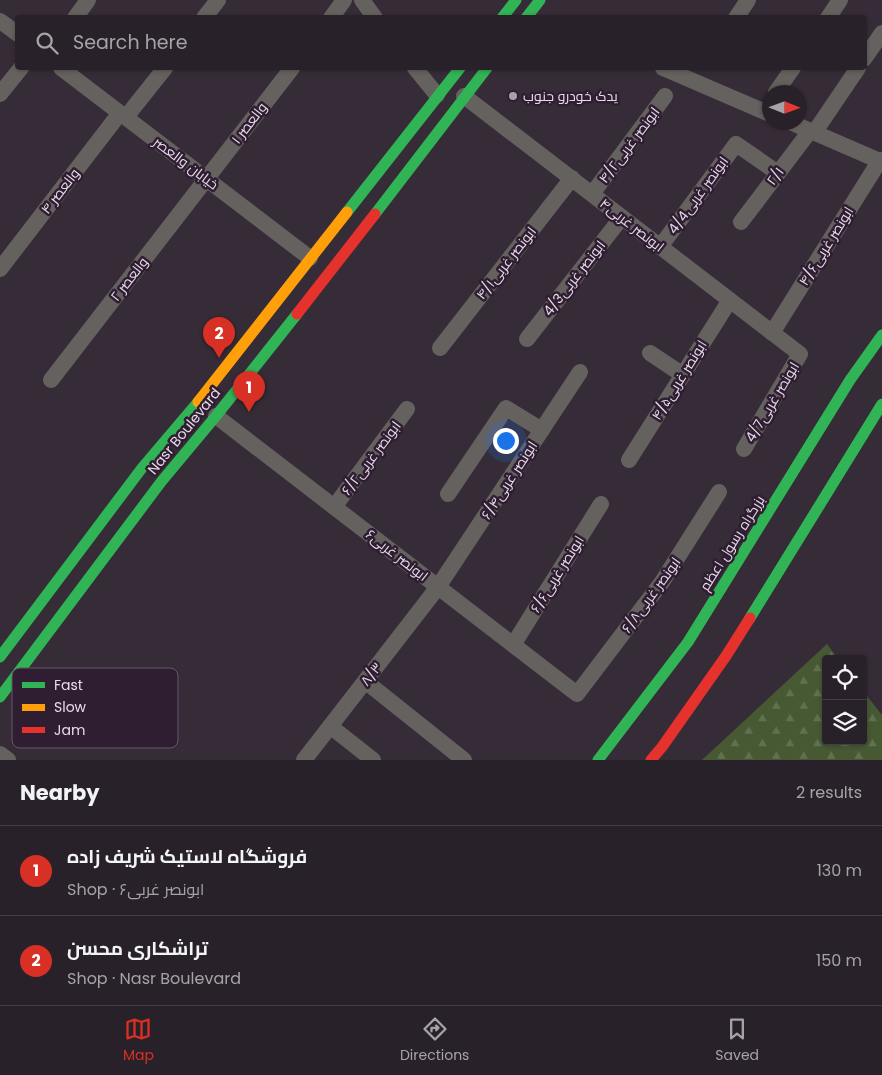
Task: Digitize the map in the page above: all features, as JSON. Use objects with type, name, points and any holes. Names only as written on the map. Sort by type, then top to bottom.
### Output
[{"type":"main road","points":[[504,15],[516,0]]},
{"type":"main road","name":"Nasr Boulevard","points":[[15,668],[33,633],[142,468],[198,402],[458,70]]},
{"type":"main road","name":"Nasr Boulevard","points":[[0,657],[33,633],[115,541],[160,482],[216,416],[329,273],[485,70]]},
{"type":"main road","name":"بزرگراه رسول اعظم","points":[[598,760],[688,642],[850,380],[882,335]]},
{"type":"main road","points":[[657,757],[726,656],[882,404]]},
{"type":"main road","name":"Nasr Boulevard","points":[[0,697],[12,674]]},
{"type":"street","points":[[77,15],[88,0]]},
{"type":"street","points":[[206,15],[218,0]]},
{"type":"street","points":[[333,15],[344,0]]},
{"type":"street","points":[[362,0],[373,15]]},
{"type":"street","points":[[738,15],[748,0]]},
{"type":"street","points":[[830,15],[840,0]]},
{"type":"street","points":[[0,21],[15,32]]},
{"type":"street","points":[[867,55],[882,33]]},
{"type":"street","points":[[0,94],[19,70]]},
{"type":"street","name":"خیابان والعصر","points":[[64,70],[310,258]]},
{"type":"street","name":"والعصر ۴","points":[[0,269],[123,115],[163,70]]},
{"type":"street","name":"والعصر ۱","points":[[206,179],[290,70]]},
{"type":"street","points":[[417,70],[437,96]]},
{"type":"street","points":[[674,70],[696,74],[762,107]]},
{"type":"street","points":[[781,85],[792,70]]},
{"type":"street","name":"۲/۱","points":[[741,222],[812,132],[857,70]]},
{"type":"street","name":"۴ابونصر غربی","points":[[464,96],[800,354]]},
{"type":"street","name":"۴/۲ابونصر غربی","points":[[592,194],[665,96]]},
{"type":"street","points":[[807,130],[881,161]]},
{"type":"street","name":"4/4ابونصر غربی","points":[[660,247],[736,144],[778,173]]},
{"type":"street","name":"۴/۶ابونصر غربی","points":[[772,332],[881,161]]},
{"type":"street","name":"۴/۱ابونصر غربی","points":[[440,348],[572,178]]},
{"type":"street","name":"والعصر ۲","points":[[51,380],[206,179]]},
{"type":"street","name":"4/3ابونصر غربی","points":[[527,339],[622,217]]},
{"type":"street","name":"۴/۵ابونصر غربی","points":[[629,460],[730,300]]},
{"type":"street","points":[[650,353],[682,375]]},
{"type":"street","name":"4/7ابونصر غربی","points":[[744,449],[800,354]]},
{"type":"street","name":"۶/۴ابونصر غربی","points":[[438,587],[580,372]]},
{"type":"street","points":[[448,494],[506,408],[542,430]]},
{"type":"street","name":"۶/۲ابونصر غربی","points":[[334,507],[408,409]]},
{"type":"street","name":"۶ابونصر غربی","points":[[216,416],[577,694]]},
{"type":"street","name":"۶/۸ابونصر غربی","points":[[577,694],[662,582],[719,492]]},
{"type":"street","name":"۶/۶ابونصر غربی","points":[[513,645],[601,504]]},
{"type":"street","name":"۸/۳","points":[[304,760],[438,587]]},
{"type":"street","points":[[365,681],[464,760]]},
{"type":"street","points":[[330,726],[373,760]]},
{"type":"street","points":[[0,754],[8,760]]},
{"type":"green space","points":[[827,644],[835,655],[822,655],[822,745],[867,745],[867,696],[882,715],[882,760],[702,760]]},
{"type":"traffic: fast","points":[[504,15],[516,0]]},
{"type":"traffic: fast","points":[[528,15],[540,0]]},
{"type":"traffic: fast","points":[[347,212],[458,70]]},
{"type":"traffic: fast","points":[[375,214],[485,70]]},
{"type":"traffic: fast","points":[[22,668],[161,482],[297,314]]},
{"type":"traffic: fast","points":[[598,760],[688,642],[850,380],[882,335]]},
{"type":"traffic: fast","points":[[0,657],[142,468],[198,402]]},
{"type":"traffic: fast","points":[[750,618],[882,404]]},
{"type":"traffic: fast","points":[[0,697],[12,681]]},
{"type":"traffic: slow","points":[[198,402],[347,212]]},
{"type":"traffic: jam","points":[[297,314],[375,214]]},
{"type":"traffic: jam","points":[[651,760],[726,656],[750,618]]},
{"type":"place","name":"یدک خودرو جنوب","points":[[513,96]]},
{"type":"place","name":"تراشکاری محسن","points":[[219,358]]},
{"type":"place","name":"فروشگاه لاستیک شریف زاده","points":[[249,412]]}]
